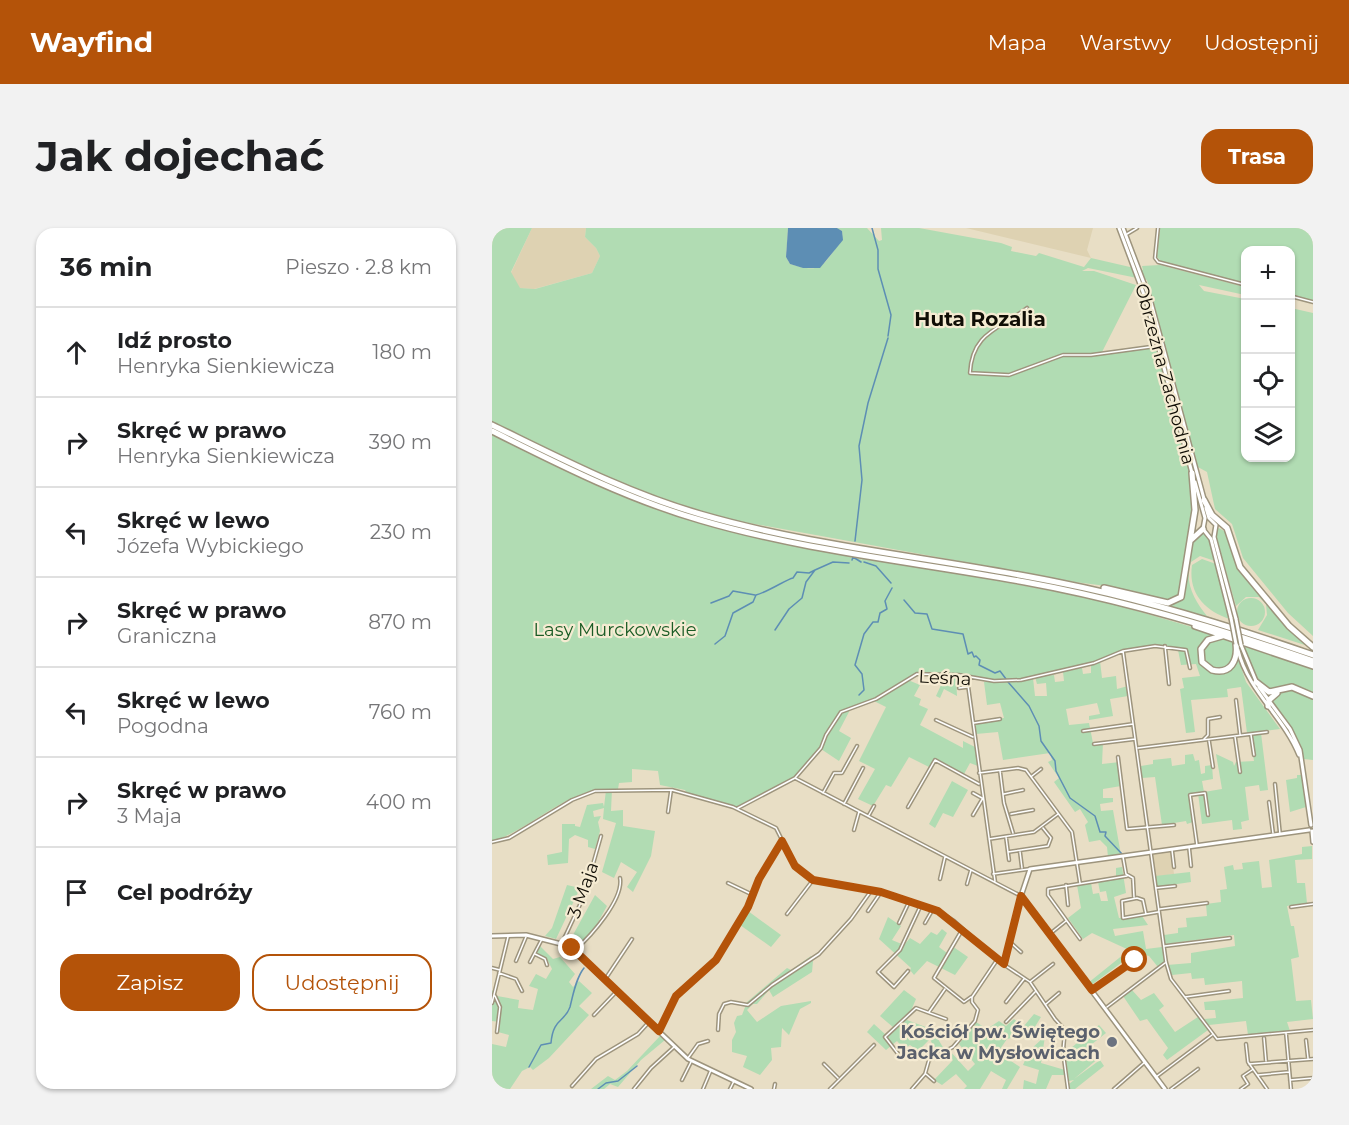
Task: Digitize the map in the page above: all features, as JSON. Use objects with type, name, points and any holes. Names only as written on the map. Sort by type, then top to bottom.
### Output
[{"type":"highway","points":[[492,425],[617,484],[701,514],[762,529],[1174,602],[1184,590],[1195,503],[1192,473]]},
{"type":"highway","points":[[492,431],[614,490],[708,522],[771,537],[1034,584],[1131,604],[1313,661]]},
{"type":"highway","points":[[1204,500],[1212,515],[1229,532],[1242,570],[1289,626],[1313,647]]},
{"type":"highway","points":[[1216,525],[1229,532]]},
{"type":"highway","points":[[1189,547],[1193,536],[1203,529]]},
{"type":"highway","points":[[1078,586],[1192,615],[1313,655]]},
{"type":"highway","points":[[1131,604],[1313,666]]},
{"type":"highway","points":[[1229,637],[1215,636],[1203,645],[1201,657],[1207,668],[1217,672],[1230,668],[1239,644]]},
{"type":"highway","points":[[1256,682],[1269,692],[1292,687],[1313,696]]},
{"type":"highway","points":[[1269,704],[1281,690]]},
{"type":"street","name":"Obrzeżna Zachodnia","points":[[1121,228],[1126,235],[1137,267]]},
{"type":"street","name":"Obrzeżna Zachodnia","points":[[1121,228],[1145,288],[1211,520]]},
{"type":"street","points":[[1126,235],[1137,228]]},
{"type":"street","points":[[1158,228],[1156,251],[1158,262],[1241,284]]},
{"type":"street","name":"Obrzeżna Zachodnia","points":[[1145,288],[1157,346],[1205,522]]},
{"type":"street","points":[[1295,297],[1313,302]]},
{"type":"street","points":[[1027,308],[992,330],[972,352],[970,373],[1008,375],[1063,355],[1090,355],[1157,346]]},
{"type":"street","points":[[1269,704],[1239,644],[1236,619],[1214,533],[1216,525],[1211,520],[1205,522],[1203,529],[1208,534],[1246,673],[1269,704],[1294,737],[1302,763],[1313,842]]},
{"type":"street","points":[[1208,534],[1214,533]]},
{"type":"street","points":[[1169,684],[1164,646],[1186,650],[1190,668]]},
{"type":"street","name":"Leśna","points":[[737,809],[795,778],[821,748],[826,735],[842,712],[876,699],[916,674],[994,681],[1021,680],[1094,663],[1123,651],[1164,646]]},
{"type":"street","points":[[1123,651],[1166,962],[1171,979],[1219,1040],[1313,1030]]},
{"type":"street","points":[[967,677],[994,883]]},
{"type":"street","points":[[959,688],[968,687]]},
{"type":"street","points":[[1236,700],[1240,735]]},
{"type":"street","points":[[1203,740],[1208,735],[1208,719],[1220,717]]},
{"type":"street","points":[[973,723],[1000,719]]},
{"type":"street","points":[[936,720],[975,737]]},
{"type":"street","points":[[1083,731],[1133,724]]},
{"type":"street","points":[[1137,748],[1267,732]]},
{"type":"street","points":[[1251,734],[1254,755]]},
{"type":"street","points":[[1235,736],[1240,772]]},
{"type":"street","points":[[1094,744],[1136,739]]},
{"type":"street","points":[[1209,739],[1212,766]]},
{"type":"street","points":[[823,794],[834,773],[842,773],[856,746]]},
{"type":"street","points":[[1118,758],[1126,828],[1129,831],[1174,825]]},
{"type":"street","points":[[909,807],[935,760],[981,784]]},
{"type":"street","points":[[844,804],[863,768]]},
{"type":"street","points":[[979,773],[1021,768],[1031,777],[1072,832],[1080,883]]},
{"type":"street","points":[[1031,777],[1041,769]]},
{"type":"street","points":[[1000,770],[1013,835]]},
{"type":"street","points":[[795,778],[1021,896],[1165,1089]]},
{"type":"street","points":[[1275,784],[1281,834]]},
{"type":"street","points":[[668,812],[672,790]]},
{"type":"street","points":[[492,842],[509,838],[585,793],[672,790],[737,809],[776,828],[795,866],[813,880],[881,892],[933,909],[962,929],[997,960],[1030,982],[1065,1030],[1063,1052],[1068,1089]]},
{"type":"street","points":[[1004,794],[1023,790]]},
{"type":"street","points":[[973,793],[982,798]]},
{"type":"street","points":[[1197,846],[1190,795],[1205,793],[1208,815]]},
{"type":"street","points":[[973,815],[982,798]]},
{"type":"street","points":[[1269,801],[1274,835]]},
{"type":"street","points":[[868,816],[874,806]]},
{"type":"street","points":[[1010,815],[1033,810]]},
{"type":"street","points":[[854,830],[859,812]]},
{"type":"street","points":[[989,839],[1030,834],[1059,814]]},
{"type":"street","points":[[855,826],[860,828]]},
{"type":"street","points":[[1008,852],[1049,844],[1051,838],[1043,827]]},
{"type":"street","points":[[993,874],[1311,831]]},
{"type":"street","name":"3 Maja","points":[[562,943],[584,896],[601,836]]},
{"type":"street","points":[[1006,837],[1009,860]]},
{"type":"street","points":[[659,1031],[676,996],[716,960],[753,895],[761,875],[782,841]]},
{"type":"street","points":[[1189,847],[1191,866]]},
{"type":"street","points":[[1172,849],[1174,867]]},
{"type":"street","points":[[1020,851],[1022,869]]},
{"type":"street","points":[[1123,856],[1127,876]]},
{"type":"street","points":[[940,879],[945,857]]},
{"type":"street","points":[[1004,964],[1030,869]]},
{"type":"street","points":[[968,884],[971,870]]},
{"type":"street","points":[[1080,939],[1047,892],[1051,887],[1127,876],[1133,877],[1134,899]]},
{"type":"street","name":"3 Maja","points":[[575,951],[598,927],[621,890],[620,878]]},
{"type":"street","points":[[787,914],[813,880]]},
{"type":"street","points":[[728,883],[753,895]]},
{"type":"street","points":[[1066,885],[1068,905]]},
{"type":"street","points":[[1156,888],[1175,886]]},
{"type":"street","points":[[718,1030],[719,1014],[724,1004],[731,1002],[748,1005],[784,976],[823,950],[871,890]]},
{"type":"street","points":[[868,911],[881,892]]},
{"type":"street","points":[[1146,914],[1143,900],[1122,901],[1123,918],[1146,914],[1159,910],[1207,903]]},
{"type":"street","points":[[899,923],[909,902]]},
{"type":"street","points":[[908,971],[894,987],[878,972],[900,950],[921,904]]},
{"type":"street","points":[[1291,907],[1313,904]]},
{"type":"street","points":[[924,923],[933,909]]},
{"type":"street","points":[[1049,934],[1066,921]]},
{"type":"street","points":[[962,929],[934,976],[934,980],[964,1002],[972,997],[997,960]]},
{"type":"street","points":[[492,1003],[507,935]]},
{"type":"street","points":[[516,961],[526,935]]},
{"type":"street","points":[[492,936],[526,935],[562,943],[575,951],[690,1060],[750,1089]]},
{"type":"street","points":[[530,962],[542,938]]},
{"type":"street","points":[[1164,946],[1230,938]]},
{"type":"street","points":[[605,980],[632,939]]},
{"type":"street","points":[[1011,942],[1021,952]]},
{"type":"street","points":[[534,953],[545,959],[547,965]]},
{"type":"street","points":[[1092,990],[1132,960],[1138,964]]},
{"type":"street","points":[[1105,1008],[1166,962]]},
{"type":"street","points":[[1030,982],[1053,964]]},
{"type":"street","points":[[492,968],[516,979],[522,991]]},
{"type":"street","points":[[1006,1002],[1024,978]]},
{"type":"street","points":[[929,1012],[946,988]]},
{"type":"street","points":[[594,1015],[617,991]]},
{"type":"street","points":[[1006,1022],[1036,991]]},
{"type":"street","points":[[1185,997],[1229,991]]},
{"type":"street","points":[[1045,1004],[1059,993]]},
{"type":"street","points":[[494,995],[500,1007],[497,1032]]},
{"type":"street","points":[[912,1089],[926,1074],[929,1060],[953,1047],[975,1021],[978,1010],[972,1002],[972,997]]},
{"type":"street","points":[[900,1055],[885,1037],[916,1008],[946,1019]]},
{"type":"street","points":[[572,1086],[596,1059],[638,1034],[649,1022]]},
{"type":"street","points":[[1286,1033],[1291,1089]]},
{"type":"street","points":[[1156,1077],[1213,1034]]},
{"type":"street","points":[[1264,1038],[1267,1063]]},
{"type":"street","points":[[682,1080],[698,1044],[708,1041]]},
{"type":"street","points":[[1306,1041],[1308,1059]]},
{"type":"street","points":[[1246,1044],[1249,1064],[1267,1089]]},
{"type":"street","points":[[830,1089],[874,1045]]},
{"type":"street","points":[[634,1089],[651,1068],[675,1047]]},
{"type":"street","points":[[1249,1064],[1313,1059]]},
{"type":"street","points":[[1114,1089],[1144,1062]]},
{"type":"street","points":[[824,1064],[839,1078]]},
{"type":"street","points":[[1171,1089],[1198,1069]]},
{"type":"street","points":[[1241,1089],[1248,1084],[1243,1076],[1252,1069]]},
{"type":"street","points":[[703,1089],[711,1070]]},
{"type":"street","points":[[1257,1076],[1290,1072]]},
{"type":"street","points":[[926,1074],[934,1082]]},
{"type":"street","points":[[1290,1080],[1313,1078]]},
{"type":"street","points":[[730,1089],[734,1080]]},
{"type":"street","points":[[774,1089],[775,1084]]},
{"type":"shaded area","points":[[532,228],[586,228],[585,237],[596,248],[600,256],[592,273],[534,289],[519,288],[511,273]]},
{"type":"shaded area","points":[[966,228],[1093,228],[1087,250],[1091,258]]},
{"type":"shaded area","points":[[1171,851],[1174,874],[1155,877],[1153,854]]},
{"type":"green space","points":[[492,228],[532,228],[511,272],[520,288],[535,289],[592,273],[600,256],[596,248],[585,237],[586,228],[788,228],[786,257],[790,264],[812,268],[826,261],[840,242],[842,231],[837,228],[867,228],[879,241],[882,240],[881,228],[919,228],[1001,243],[1012,247],[1011,251],[1036,256],[1039,253],[1084,267],[1091,258],[1143,270],[1142,266],[1160,265],[1241,286],[1241,294],[1199,285],[1204,291],[1241,298],[1241,462],[1295,462],[1295,309],[1313,313],[1313,636],[1288,613],[1243,558],[1232,524],[1215,509],[1207,472],[1196,466],[1147,280],[1088,268],[1082,271],[1094,271],[1136,285],[1101,354],[1156,347],[1186,457],[1194,498],[1180,595],[1170,601],[1114,587],[1075,582],[727,519],[648,495],[492,423]]},
{"type":"green space","points":[[1160,228],[1313,228],[1313,301],[1295,296],[1295,246],[1241,246],[1241,282],[1162,262],[1157,257]]},
{"type":"green space","name":"Lasy Murckowskie","points":[[492,434],[635,500],[682,518],[847,552],[862,560],[863,556],[1096,599],[1216,634],[1205,639],[1199,655],[1215,673],[1235,664],[1238,658],[1246,682],[1280,729],[1247,733],[1241,687],[1227,689],[1228,697],[1191,700],[1195,732],[1186,733],[1180,689],[1184,688],[1182,678],[1200,676],[1196,664],[1181,665],[1178,650],[1183,649],[1155,645],[1123,650],[1094,663],[1009,681],[1033,678],[1035,696],[1047,696],[1046,683],[1037,684],[1035,677],[1054,675],[1055,682],[1064,681],[1063,672],[1082,668],[1083,674],[1091,673],[1091,665],[1100,661],[1102,678],[1116,676],[1117,689],[1128,686],[1128,696],[1110,699],[1113,716],[1089,720],[1089,716],[1100,714],[1097,703],[1066,709],[1069,725],[1089,723],[1093,743],[1103,742],[1102,764],[1120,762],[1121,786],[1103,789],[1103,798],[1113,798],[1113,802],[1100,804],[1101,811],[1113,810],[1121,855],[1108,857],[1107,847],[1100,840],[1089,842],[1085,825],[1088,822],[1080,809],[1075,812],[1054,782],[1059,778],[1048,762],[1052,760],[1050,753],[1003,760],[998,732],[976,734],[974,722],[1004,718],[1000,703],[987,705],[984,682],[993,681],[949,675],[956,676],[957,696],[944,689],[940,698],[936,696],[946,674],[914,674],[875,698],[840,712],[822,744],[841,714],[853,708],[839,731],[851,738],[839,761],[821,749],[794,777],[736,807],[687,793],[685,790],[660,785],[658,771],[632,769],[632,782],[619,783],[618,789],[612,789],[611,811],[623,810],[623,826],[655,831],[651,856],[633,892],[627,887],[637,872],[621,862],[614,878],[602,872],[616,823],[603,819],[604,808],[593,811],[594,817],[601,816],[598,822],[600,831],[595,849],[588,847],[588,840],[575,835],[569,839],[568,863],[548,865],[547,855],[562,852],[562,824],[575,824],[580,827],[587,805],[603,803],[604,807],[606,790],[592,791],[577,796],[520,829],[492,841]]},
{"type":"green space","points":[[1218,528],[1223,530],[1229,538],[1234,559],[1249,583],[1282,620],[1311,647],[1258,630],[1267,615],[1266,604],[1259,597],[1246,597],[1236,606],[1216,536]]},
{"type":"green space","points":[[1202,533],[1209,538],[1215,561],[1200,556],[1191,562],[1190,584],[1198,604],[1207,616],[1229,624],[1155,603],[1175,602],[1185,593],[1193,539]]},
{"type":"green space","points":[[1202,559],[1216,564],[1229,619],[1212,611],[1195,592],[1191,575],[1192,565]]},
{"type":"green space","points":[[1251,598],[1261,602],[1265,612],[1261,622],[1251,626],[1241,622],[1237,612],[1241,602]]},
{"type":"green space","points":[[1223,637],[1233,641],[1235,657],[1227,668],[1216,670],[1205,664],[1202,651],[1205,644]]},
{"type":"green space","points":[[1244,645],[1313,669],[1313,694],[1293,685],[1271,691],[1260,683],[1252,671],[1246,658]]},
{"type":"green space","points":[[908,680],[920,685],[914,696],[921,699],[919,705],[928,709],[920,725],[963,748],[963,741],[975,747],[978,766],[970,763],[964,774],[934,759],[929,767],[909,757],[891,787],[886,785],[873,806],[858,799],[875,769],[859,761],[886,707],[874,701]]},
{"type":"green space","points":[[1293,689],[1313,697],[1313,760],[1304,759],[1295,734],[1271,700],[1280,692]]},
{"type":"green space","points":[[1261,733],[1268,790],[1260,791],[1259,785],[1245,787],[1249,820],[1241,822],[1242,829],[1233,830],[1232,820],[1202,824],[1198,793],[1189,794],[1193,822],[1162,825],[1155,777],[1142,778],[1141,766],[1153,764],[1153,760],[1171,758],[1172,766],[1185,764],[1185,755],[1193,754],[1195,761],[1199,760],[1201,774],[1205,773],[1205,766],[1212,765],[1213,779],[1202,781],[1204,792],[1222,789],[1216,754],[1233,762],[1234,766],[1236,762],[1254,761],[1250,735]]},
{"type":"green space","points":[[1297,775],[1302,775],[1306,807],[1290,812],[1286,780],[1297,778]]},
{"type":"green space","points":[[952,781],[968,790],[953,817],[943,813],[935,828],[929,824]]},
{"type":"green space","points":[[1312,846],[1312,859],[1295,860],[1297,883],[1305,883],[1307,903],[1287,906],[1291,926],[1294,926],[1299,957],[1291,959],[1296,1001],[1311,1000],[1313,1019],[1287,1022],[1290,1031],[1248,1035],[1246,1021],[1209,1025],[1208,1030],[1167,1060],[1163,1055],[1168,1048],[1147,1019],[1140,1021],[1123,996],[1132,990],[1141,1000],[1154,993],[1164,1006],[1159,1010],[1175,1032],[1201,1015],[1204,1019],[1216,1018],[1215,1010],[1205,1010],[1204,1002],[1243,998],[1242,981],[1205,985],[1204,978],[1192,979],[1191,973],[1172,975],[1167,965],[1191,963],[1191,953],[1235,946],[1234,935],[1165,944],[1164,935],[1178,933],[1178,928],[1187,927],[1186,918],[1207,916],[1206,904],[1221,902],[1220,890],[1227,889],[1224,867],[1233,865],[1234,870],[1243,869],[1242,863],[1259,861],[1262,888],[1272,887],[1269,860],[1302,854],[1302,847]]},
{"type":"green space","points":[[1122,867],[1126,893],[1114,897],[1119,918],[1142,916],[1148,925],[1113,929],[1115,936],[1143,931],[1146,949],[1162,947],[1165,962],[1158,967],[1149,956],[1136,952],[1090,986],[1088,983],[1129,950],[1092,933],[1083,939],[1068,918],[1081,908],[1077,885],[1091,883],[1093,894],[1099,893],[1101,901],[1108,901],[1106,891],[1100,892],[1098,882],[1116,877],[1116,868]]},
{"type":"green space","points":[[1190,872],[1191,882],[1157,887],[1155,876]]},
{"type":"green space","points":[[567,885],[580,888],[556,939],[545,936],[552,928]]},
{"type":"green space","points":[[595,895],[607,906],[592,933],[575,948],[568,944]]},
{"type":"green space","points":[[748,911],[781,935],[771,947],[740,925]]},
{"type":"green space","points":[[888,917],[901,926],[892,940],[904,945],[910,938],[920,944],[931,932],[937,935],[942,929],[947,933],[939,947],[947,953],[952,946],[968,957],[955,975],[927,961],[914,975],[911,968],[879,939]]},
{"type":"green space","points":[[539,945],[553,959],[560,957],[575,974],[569,982],[573,987],[579,981],[592,993],[579,1006],[589,1015],[549,1058],[533,1070],[530,1067],[522,1071],[510,1089],[492,1089],[492,1044],[506,1047],[509,1035],[498,1032],[499,1022],[492,1021],[492,990],[497,996],[519,1000],[518,1008],[533,1010],[538,989],[529,986],[536,974],[546,979],[552,969],[548,961],[536,952]]},
{"type":"green space","points":[[811,956],[812,972],[773,997],[769,990],[757,1004],[753,1004],[747,1010],[757,1022],[781,1006],[811,1001],[800,1009],[789,1035],[782,1028],[781,1047],[771,1048],[772,1060],[760,1075],[743,1067],[747,1056],[732,1052],[732,1040],[736,1032],[734,1023],[737,1016],[742,1015],[747,1002],[787,968],[791,970]]},
{"type":"green space","points":[[904,990],[916,999],[907,1020],[942,1033],[938,1039],[944,1049],[936,1052],[930,1039],[918,1051],[910,1045],[904,1049],[897,1041],[886,1050],[867,1032],[874,1024],[886,1035],[894,1028],[880,1016]]},
{"type":"green space","points":[[1034,1014],[1041,1017],[1028,1038],[1021,1032],[1019,1036],[1007,1039],[998,1052],[1020,1067],[1007,1089],[1002,1089],[1006,1080],[991,1071],[980,1089],[964,1089],[967,1086],[956,1074],[942,1085],[934,1080],[953,1060],[947,1053],[950,1051],[968,1071],[975,1064],[959,1044],[976,1022],[987,1029],[999,1021],[1006,1026],[1014,1019],[1023,1027]]},
{"type":"green space","points":[[1099,1025],[1106,1033],[1087,1048],[1091,1053],[1094,1051],[1100,1057],[1074,1079],[1100,1060],[1104,1066],[1075,1089],[1070,1089],[1069,1084],[1074,1080],[1069,1081],[1065,1053]]},
{"type":"green space","points":[[660,1036],[665,1040],[641,1060],[618,1087],[610,1084],[604,1089],[591,1089],[608,1076],[615,1080],[627,1071]]},
{"type":"green space","points":[[1045,1036],[1041,1063],[1065,1070],[1065,1075],[1052,1075],[1046,1089],[1023,1089],[1024,1080],[1036,1084],[1039,1070],[1023,1065],[1029,1051]]},
{"type":"water","points":[[788,228],[837,228],[842,231],[843,240],[820,268],[803,268],[790,264],[786,257]]},
{"type":"waterway","points":[[872,228],[878,250],[878,269],[891,315],[888,336]]},
{"type":"waterway","points":[[855,541],[862,480],[859,446],[868,403],[888,338]]},
{"type":"waterway","points":[[852,560],[853,557],[861,562]]},
{"type":"waterway","points":[[775,630],[789,609],[802,598],[806,582],[815,570],[833,562],[849,563]]},
{"type":"waterway","points":[[864,562],[876,566],[891,583]]},
{"type":"waterway","points":[[715,644],[725,636],[733,613],[753,602],[756,595],[793,578],[797,572],[809,573],[815,570]]},
{"type":"waterway","points":[[859,695],[864,690],[862,674],[855,665],[864,634],[873,622],[878,622],[880,613],[887,609],[885,601],[892,588]]},
{"type":"waterway","points":[[711,603],[729,596],[733,591],[755,595]]},
{"type":"waterway","points":[[904,600],[915,613],[927,614],[932,629],[963,634],[968,654],[972,652],[974,657],[980,660],[979,665],[995,673],[1000,671],[1006,679]]},
{"type":"waterway","points":[[1008,682],[1029,706],[1039,726],[1041,741],[1055,761],[1056,771],[1070,798],[1095,816],[1100,832],[1106,832],[1105,836],[1122,854]]},
{"type":"waterway","points":[[529,1067],[541,1045],[551,1043],[554,1029],[568,1012],[584,968]]},
{"type":"waterway","points":[[598,1089],[606,1083],[618,1081],[637,1066]]},
{"type":"place","name":"Kościół pw. Świętego Jacka w Mysłowicach","points":[[1112,1042]]},
{"type":"district","name":"Huta Rozalia","points":[[980,319]]},
{"type":"route","points":[[572,948],[659,1031],[676,996],[716,960],[748,907],[759,879],[782,841],[795,866],[813,880],[881,892],[938,911],[954,921],[1004,964],[1021,896],[1092,990],[1130,961],[1135,960]]}]
